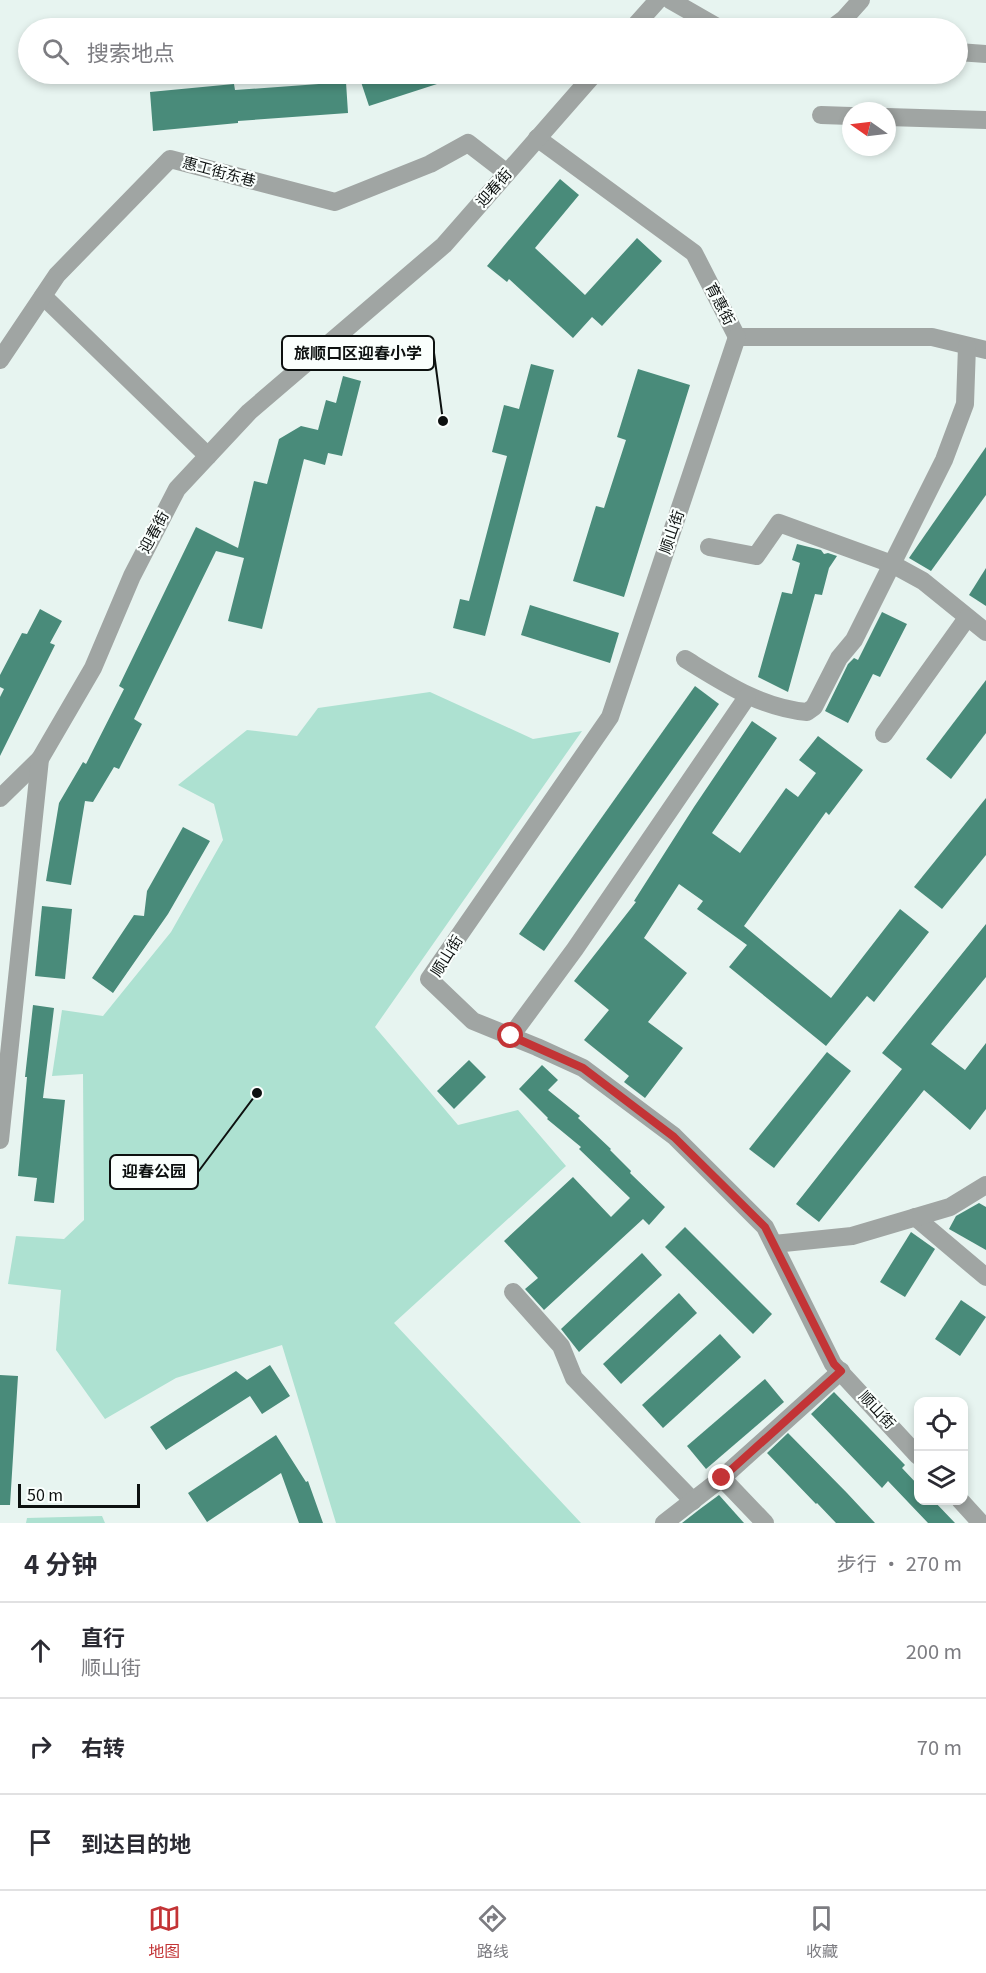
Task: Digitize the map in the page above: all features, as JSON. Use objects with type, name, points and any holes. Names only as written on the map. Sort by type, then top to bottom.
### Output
[{"type":"street","points":[[642,18],[658,0]]},
{"type":"street","points":[[670,0],[702,18]]},
{"type":"street","points":[[845,18],[861,0]]},
{"type":"street","points":[[968,53],[986,54]]},
{"type":"street","name":"迎春街","points":[[0,1140],[40,759],[93,668],[132,576],[177,489],[249,412],[444,245],[585,84]]},
{"type":"street","points":[[821,115],[842,116]]},
{"type":"street","points":[[896,117],[986,120]]},
{"type":"street","name":"育惠街","points":[[537,138],[694,253],[737,337],[932,337],[986,350]]},
{"type":"street","name":"惠工街东巷","points":[[0,360],[57,275],[171,159],[335,202],[430,164],[468,143],[507,173]]},
{"type":"street","points":[[43,296],[208,456]]},
{"type":"street","name":"顺山街","points":[[737,337],[610,717],[429,979],[473,1021],[583,1068],[674,1137],[765,1227],[834,1364],[914,1452]]},
{"type":"street","points":[[685,659],[747,697],[790,711],[807,712],[814,707],[839,658],[854,640],[944,460],[965,404],[967,346]]},
{"type":"street","points":[[709,547],[756,556],[779,523],[892,564],[923,581],[986,632]]},
{"type":"street","points":[[884,734],[967,618]]},
{"type":"street","points":[[511,1036],[575,949],[747,697]]},
{"type":"street","points":[[0,798],[40,759]]},
{"type":"street","points":[[774,1244],[852,1236],[950,1207],[986,1185]]},
{"type":"street","points":[[915,1217],[986,1277]]},
{"type":"street","points":[[513,1292],[561,1346],[574,1378],[693,1501]]},
{"type":"street","points":[[664,1523],[722,1478],[841,1371]]},
{"type":"street","points":[[722,1478],[765,1523]]},
{"type":"street","points":[[965,1505],[981,1523]]},
{"type":"green space","points":[[430,692],[533,739],[582,731],[375,1027],[458,1125],[518,1110],[566,1166],[394,1323],[581,1523],[336,1523],[282,1345],[176,1378],[105,1419],[56,1350],[61,1290],[8,1284],[16,1236],[64,1239],[84,1220],[83,1074],[52,1076],[62,1010],[103,1016],[171,932],[223,840],[214,804],[178,785],[247,730],[297,736],[318,708]]},
{"type":"green space","points":[[102,1516],[105,1523],[26,1523],[27,1518]]},
{"type":"building","points":[[234,84],[235,90],[346,84],[348,113],[238,121],[238,123],[153,131],[150,92]]},
{"type":"building","points":[[362,84],[437,84],[369,106]]},
{"type":"building","points":[[560,179],[579,195],[535,248],[585,295],[637,238],[662,261],[602,326],[592,317],[573,338],[509,279],[507,282],[487,266]]},
{"type":"building","points":[[531,364],[554,370],[485,636],[453,628],[460,599],[469,601],[507,456],[492,452],[504,405],[519,409]]},
{"type":"building","points":[[638,369],[690,385],[624,597],[573,581],[596,506],[604,508],[626,440],[617,437]]},
{"type":"building","points":[[343,376],[361,381],[342,456],[328,453],[325,465],[304,459],[262,629],[228,621],[244,558],[216,551],[134,719],[142,724],[119,769],[114,767],[93,802],[85,801],[71,885],[46,881],[59,803],[83,762],[86,764],[124,689],[119,686],[196,527],[238,548],[254,481],[267,484],[279,439],[301,426],[318,430],[326,400],[336,403]]},
{"type":"building","points":[[986,447],[986,495],[931,571],[909,558]]},
{"type":"building","points":[[797,544],[821,550],[824,554],[837,556],[829,568],[822,595],[815,594],[788,692],[758,677],[782,592],[792,594],[800,563],[792,560]]},
{"type":"building","points":[[986,568],[986,606],[969,595]]},
{"type":"building","points":[[530,605],[619,633],[610,663],[521,635]]},
{"type":"building","points":[[40,609],[62,621],[50,643],[55,645],[0,756],[0,697],[4,689],[0,687],[0,675],[22,633],[27,634]]},
{"type":"building","points":[[882,612],[907,624],[880,677],[873,674],[848,723],[825,711],[848,664],[854,658],[858,660]]},
{"type":"building","points":[[986,680],[986,733],[951,779],[926,759]]},
{"type":"building","points":[[695,686],[719,704],[544,951],[519,934]]},
{"type":"building","points":[[752,721],[777,738],[712,833],[740,853],[786,788],[798,797],[816,773],[799,760],[818,736],[863,770],[829,815],[826,812],[744,926],[831,998],[900,909],[929,932],[874,1002],[867,996],[826,1046],[729,967],[747,945],[697,909],[703,901],[679,884],[644,938],[687,973],[648,1022],[683,1048],[645,1098],[624,1082],[629,1076],[584,1040],[609,1010],[574,981],[636,902],[634,901],[694,807]]},
{"type":"building","points":[[986,798],[986,855],[942,909],[914,887]]},
{"type":"building","points":[[183,827],[210,841],[168,914],[113,993],[92,978],[134,915],[144,916],[147,891]]},
{"type":"building","points":[[42,906],[72,909],[65,979],[35,976]]},
{"type":"building","points":[[986,924],[986,977],[931,1044],[965,1070],[986,1043],[986,1109],[970,1130],[924,1090],[819,1222],[796,1204],[902,1069],[882,1053]]},
{"type":"building","points":[[33,1005],[54,1008],[43,1098],[65,1100],[54,1203],[34,1201],[37,1178],[18,1176]]},
{"type":"building","points":[[827,1052],[851,1071],[774,1168],[749,1149]]},
{"type":"building","points":[[469,1060],[486,1077],[454,1109],[437,1091]]},
{"type":"building","points":[[542,1065],[558,1080],[548,1090],[580,1116],[578,1118],[611,1149],[631,1171],[630,1173],[665,1207],[649,1225],[643,1219],[544,1310],[525,1289],[538,1278],[504,1241],[573,1177],[611,1217],[630,1198],[579,1149],[581,1147],[547,1119],[519,1089]]},
{"type":"building","points":[[979,1203],[986,1207],[986,1250],[949,1229],[956,1216]]},
{"type":"building","points":[[685,1227],[772,1314],[753,1334],[665,1247]]},
{"type":"building","points":[[911,1232],[935,1249],[905,1297],[880,1282]]},
{"type":"building","points":[[642,1253],[662,1275],[579,1352],[561,1329]]},
{"type":"building","points":[[679,1293],[697,1313],[621,1384],[603,1364]]},
{"type":"building","points":[[961,1300],[986,1317],[960,1356],[935,1339]]},
{"type":"building","points":[[720,1334],[741,1357],[663,1428],[642,1405]]},
{"type":"building","points":[[270,1365],[290,1396],[262,1414],[250,1396],[166,1450],[150,1427],[236,1371],[247,1380]]},
{"type":"building","points":[[0,1375],[18,1376],[10,1505],[0,1505]]},
{"type":"building","points":[[765,1379],[784,1402],[706,1469],[687,1446]]},
{"type":"building","points":[[834,1392],[905,1465],[902,1468],[914,1481],[914,1505],[938,1505],[955,1523],[928,1523],[888,1481],[882,1488],[811,1414]]},
{"type":"building","points":[[788,1433],[875,1523],[836,1523],[816,1504],[767,1453]]},
{"type":"building","points":[[276,1435],[306,1482],[308,1481],[323,1523],[299,1523],[281,1473],[207,1522],[188,1493]]},
{"type":"building","points":[[719,1495],[744,1523],[682,1523],[700,1509]]},
{"type":"place","name":"旅顺口区迎春小学","points":[[443,421]]},
{"type":"place","name":"迎春公园","points":[[257,1093]]},
{"type":"route","points":[[511,1036],[583,1068],[674,1137],[765,1227],[834,1364],[841,1371],[722,1478]]}]
